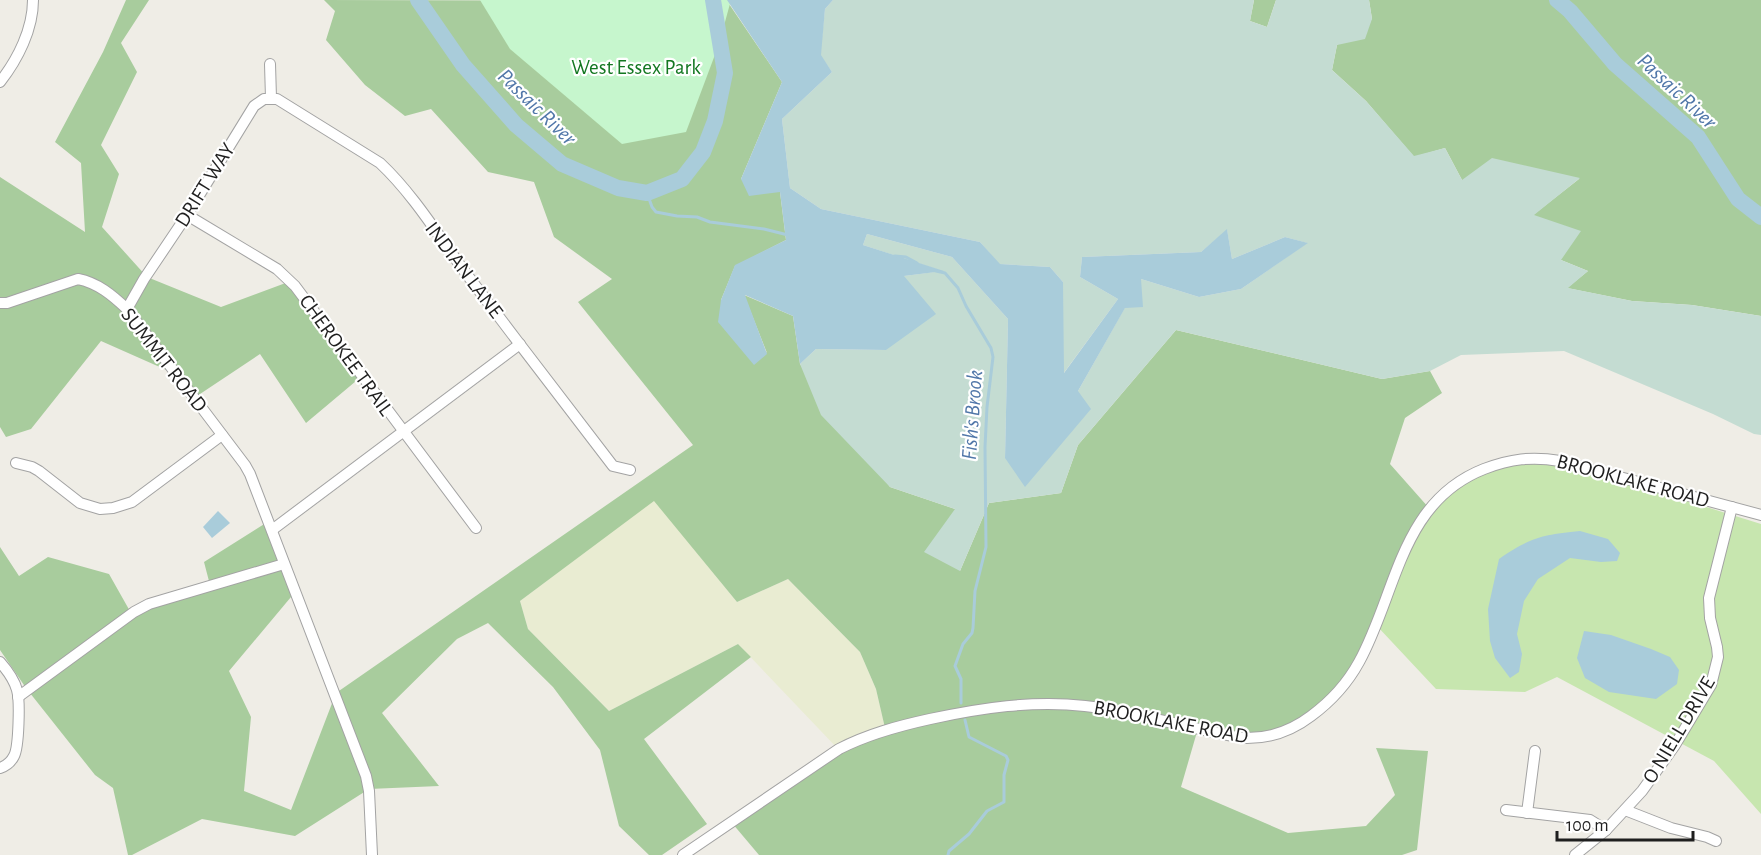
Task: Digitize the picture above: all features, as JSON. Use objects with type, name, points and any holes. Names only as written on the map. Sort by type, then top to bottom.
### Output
[{"type":"street","points":[[0,82],[10,69],[24,42],[33,0]]},
{"type":"street","points":[[270,64],[271,98]]},
{"type":"street","name":"DRIFT WAY","points":[[127,309],[254,106],[264,99],[271,98]]},
{"type":"street","name":"INDIAN LANE","points":[[271,98],[287,104],[389,171],[613,466],[630,470]]},
{"type":"street","name":"CHEROKEE TRAIL","points":[[187,215],[277,269],[295,286],[476,528]]},
{"type":"street","name":"SUMMIT ROAD","points":[[0,303],[7,303],[78,279],[86,280],[105,290],[127,309],[250,474],[284,564]]},
{"type":"street","points":[[272,530],[520,344]]},
{"type":"street","points":[[16,463],[39,471],[80,503],[100,509],[112,508],[132,502],[222,435]]},
{"type":"street","name":"BROOKLAKE ROAD","points":[[683,855],[839,749],[877,732],[953,714],[1024,704],[1062,704],[1125,713],[1243,738],[1257,739],[1287,731],[1324,707],[1349,679],[1369,641],[1408,543],[1425,513],[1447,490],[1462,479],[1496,464],[1521,458],[1560,460],[1761,515]]},
{"type":"street","name":"O NIELL DRIVE","points":[[1580,853],[1626,810],[1642,791],[1675,745],[1711,685],[1718,657],[1718,646],[1710,618],[1708,598],[1732,507]]},
{"type":"street","points":[[18,697],[134,612],[149,604],[284,564],[366,776],[369,791],[372,855]]},
{"type":"street","points":[[0,662],[12,678],[18,697],[16,750],[9,763],[0,768]]},
{"type":"street","points":[[1527,813],[1534,751]]},
{"type":"street","points":[[1506,810],[1590,820],[1606,830]]},
{"type":"street","points":[[1626,810],[1671,828],[1716,841]]},
{"type":"green space","points":[[126,0],[149,0],[121,43],[137,72],[101,145],[119,174],[102,227],[147,277],[221,307],[291,281],[362,376],[306,423],[260,354],[197,396],[180,376],[101,341],[31,429],[6,437],[0,427],[0,177],[85,232],[81,163],[55,142],[103,52]]},
{"type":"green space","points":[[324,0],[727,1],[782,82],[741,179],[780,192],[786,240],[735,266],[721,300],[767,353],[744,295],[793,316],[800,364],[890,487],[955,509],[960,571],[989,503],[1061,493],[1078,445],[1176,330],[1382,379],[1430,371],[1442,393],[1405,418],[1390,464],[1429,508],[1340,690],[1293,726],[1261,737],[1199,725],[1181,787],[1288,833],[1366,826],[1395,795],[1376,748],[1428,751],[1417,850],[1402,855],[759,855],[732,823],[838,749],[885,728],[876,689],[860,652],[788,579],[737,602],[654,501],[520,601],[528,629],[609,711],[738,644],[751,657],[644,739],[707,824],[662,855],[649,855],[619,826],[600,750],[553,687],[488,623],[457,639],[382,713],[439,786],[369,789],[295,836],[202,819],[128,855],[113,788],[95,775],[26,688],[0,650],[0,547],[19,576],[48,557],[109,574],[131,613],[210,585],[204,562],[269,521],[296,591],[229,671],[251,717],[244,791],[291,810],[336,693],[693,445],[578,302],[612,279],[554,237],[534,182],[488,172],[431,109],[405,116],[365,85],[326,40],[335,11]]},
{"type":"green space","name":"West Essex Park","points":[[480,0],[731,0],[719,44],[686,132],[622,144],[510,49]]},
{"type":"green space","points":[[833,0],[1254,0],[1250,21],[1267,27],[1276,0],[1369,0],[1372,19],[1365,39],[1337,45],[1332,70],[1366,101],[1414,156],[1445,148],[1462,180],[1492,158],[1580,178],[1534,215],[1581,231],[1561,260],[1588,271],[1568,288],[1632,301],[1692,305],[1761,316],[1761,435],[1754,434],[1713,414],[1564,351],[1461,355],[1430,371],[1382,379],[1176,330],[1078,445],[1061,493],[989,503],[960,571],[924,552],[955,509],[890,487],[821,415],[800,364],[816,349],[886,350],[904,276],[942,271],[863,245],[867,234],[952,257],[1008,319],[1005,458],[1078,391],[1141,279],[1199,297],[1241,289],[1307,243],[1285,237],[1232,259],[1227,230],[1201,252],[1082,257],[1080,277],[1118,299],[1063,374],[1063,282],[1050,267],[999,264],[980,242],[821,209],[790,188],[782,119],[832,72],[820,55],[825,9]]},
{"type":"green space","points":[[1254,0],[1276,0],[1267,27],[1250,21]]},
{"type":"green space","points":[[1369,0],[1761,0],[1761,316],[1692,305],[1632,301],[1567,288],[1588,271],[1561,260],[1533,215],[1579,179],[1462,180],[1445,148],[1414,157],[1366,101],[1332,70],[1337,45],[1372,19]]},
{"type":"green space","points":[[1552,459],[1761,524],[1761,814],[1714,761],[1557,677],[1525,692],[1436,689],[1377,626],[1429,508],[1490,464]]},
{"type":"green space","points":[[654,500],[737,602],[788,579],[860,652],[876,689],[885,728],[838,749],[738,644],[609,711],[528,629],[520,601]]},
{"type":"water","points":[[727,0],[833,0],[825,9],[821,55],[832,72],[782,119],[790,188],[821,209],[980,242],[1000,264],[1050,267],[1063,282],[1064,373],[1118,299],[1080,277],[1082,257],[1201,252],[1227,229],[1232,259],[1285,237],[1308,243],[1241,289],[1199,297],[1141,279],[1143,307],[1125,308],[1078,391],[1091,409],[1025,487],[1005,458],[1008,319],[952,257],[867,234],[863,245],[944,271],[904,276],[936,314],[886,350],[816,349],[800,364],[793,316],[745,295],[767,354],[754,365],[718,322],[721,300],[735,265],[786,240],[780,192],[749,196],[741,179],[782,82]]},
{"type":"water","points":[[218,511],[230,523],[212,538],[203,527]]},
{"type":"water","points":[[1580,531],[1608,539],[1620,553],[1617,561],[1601,562],[1570,558],[1538,579],[1524,601],[1517,634],[1522,654],[1519,672],[1510,678],[1495,658],[1490,641],[1488,609],[1499,559],[1537,538]]},
{"type":"water","points":[[1584,631],[1611,635],[1670,657],[1679,670],[1677,684],[1656,699],[1609,692],[1585,678],[1577,658]]},
{"type":"waterway","name":"Passaic River","points":[[418,0],[463,65],[516,125],[562,164],[618,188],[647,193],[682,179],[703,152],[715,121],[725,73],[713,0]]},
{"type":"waterway","name":"Passaic River","points":[[1557,0],[1570,11],[1615,64],[1698,137],[1738,199],[1761,217]]},
{"type":"waterway","name":"Fish's Brook","points":[[647,193],[656,212],[697,217],[710,222],[764,229],[788,235]]},
{"type":"waterway","name":"Fish's Brook","points":[[895,256],[906,257],[917,263]]},
{"type":"waterway","name":"Fish's Brook","points":[[936,271],[945,273],[958,288],[991,348],[993,357],[985,447],[986,547],[975,591],[972,633],[963,644],[955,666],[961,679],[961,703]]},
{"type":"waterway","name":"Fish's Brook","points":[[948,855],[949,851],[969,834],[987,811],[1004,802],[1004,775],[1008,760],[1006,756],[969,737],[965,720]]}]
